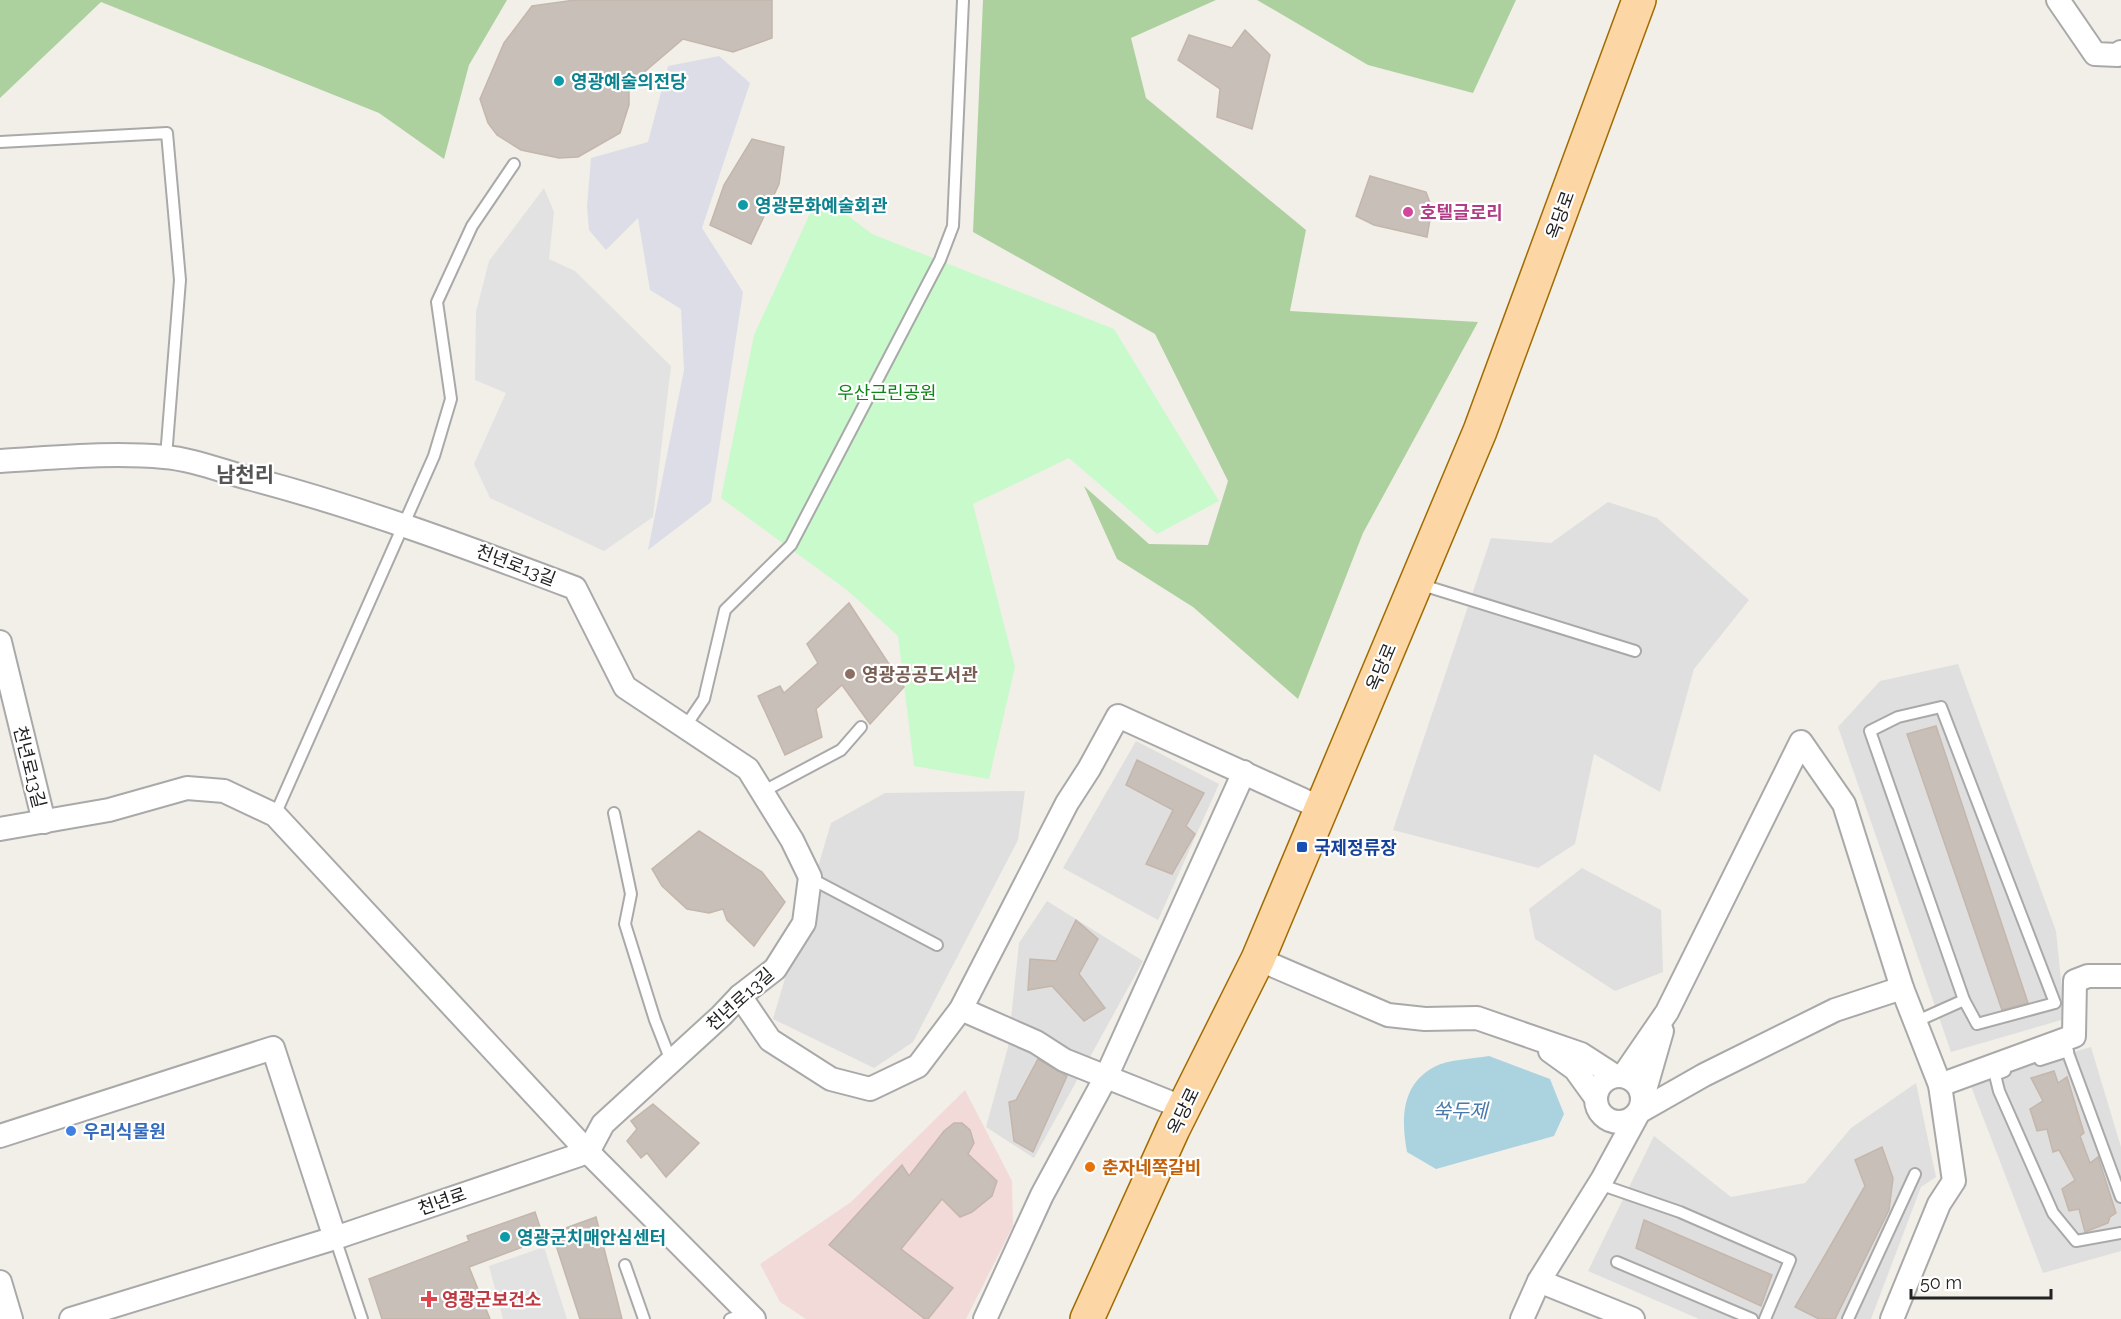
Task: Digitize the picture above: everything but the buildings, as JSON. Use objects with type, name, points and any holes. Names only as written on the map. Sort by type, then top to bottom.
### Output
[{"type":"main road","name":"옥당로","points":[[1087,1319],[1184,1108],[1258,958],[1480,431],[1640,0]]},
{"type":"street","points":[[2058,0],[2096,54],[2118,55],[2121,52]]},
{"type":"street","name":"천년로13길","points":[[0,461],[116,455],[166,457],[292,490],[404,528],[433,534],[575,588],[626,687],[748,769],[792,840],[810,878],[804,923],[775,969],[740,996],[603,1124],[588,1152],[275,815],[224,791],[188,788],[109,810],[0,830]]},
{"type":"street","name":"천년로13길","points":[[0,642],[44,822]]},
{"type":"street","points":[[740,996],[770,1040],[831,1079],[870,1089],[918,1066],[961,1010],[1066,803],[1089,769],[1118,716],[1321,808]]},
{"type":"street","points":[[1596,1098],[1602,1084],[1619,1076],[1667,1012],[1801,742],[1844,804],[1902,988],[1940,1085],[1954,1181],[1939,1204],[1892,1319]]},
{"type":"street","points":[[985,1319],[1042,1195],[1107,1075],[1244,772]]},
{"type":"street","points":[[1258,958],[1388,1015],[1425,1019],[1477,1018],[1581,1054],[1636,1083],[1641,1104]]},
{"type":"street","points":[[1940,1085],[1995,1070],[2065,1045],[2074,1036],[2075,981],[2088,976],[2121,976]]},
{"type":"street","points":[[1531,1038],[1575,1069],[1596,1098],[1600,1113],[1605,1118],[1612,1122],[1627,1121],[1641,1104],[1835,1010],[1902,988]]},
{"type":"street","points":[[961,1010],[1036,1042],[1064,1060],[1107,1075],[1184,1108]]},
{"type":"street","points":[[1522,1319],[1539,1281],[1601,1181],[1641,1104],[1667,1012]]},
{"type":"street","points":[[0,1136],[273,1048],[335,1238]]},
{"type":"street","points":[[1601,1181],[1607,1146],[1605,1118]]},
{"type":"street","points":[[588,1152],[744,1317]]},
{"type":"street","name":"천년로","points":[[71,1319],[335,1238],[588,1152]]},
{"type":"street","points":[[1539,1281],[1633,1319]]},
{"type":"street","points":[[0,1282],[11,1319]]},
{"type":"lane","points":[[685,727],[704,699],[725,610],[791,545],[940,260],[953,226],[963,0]]},
{"type":"lane","points":[[0,142],[166,133],[180,280],[166,457]]},
{"type":"lane","points":[[275,815],[434,456],[451,399],[437,302],[472,226],[514,164]]},
{"type":"lane","points":[[1416,583],[1635,651]]},
{"type":"lane","points":[[1941,707],[2055,1003],[1977,1024],[1964,1000],[1869,731],[1898,717],[1941,707]]},
{"type":"lane","points":[[762,792],[841,750],[861,727]]},
{"type":"lane","points":[[614,813],[631,894],[625,924],[654,1020],[671,1061]]},
{"type":"lane","points":[[810,878],[937,945]]},
{"type":"lane","points":[[1915,1022],[1964,1000]]},
{"type":"lane","points":[[2065,1045],[2121,1197]]},
{"type":"lane","points":[[1995,1070],[1999,1090],[2053,1213],[2076,1241],[2121,1233]]},
{"type":"lane","points":[[1848,1319],[1915,1174]]},
{"type":"lane","points":[[1601,1181],[1680,1212],[1790,1260],[1765,1319]]},
{"type":"lane","points":[[335,1238],[362,1319]]},
{"type":"lane","points":[[1617,1262],[1752,1319]]},
{"type":"lane","points":[[625,1264],[644,1319]]},
{"type":"shaded area","points":[[719,56],[750,83],[702,228],[743,292],[711,502],[648,550],[684,370],[681,309],[650,290],[638,218],[606,250],[589,230],[587,206],[591,158],[648,142],[668,66]]},
{"type":"shaded area","points":[[544,188],[554,212],[549,259],[575,271],[671,366],[653,517],[604,551],[490,498],[474,464],[506,393],[475,380],[476,312],[489,261]]},
{"type":"shaded area","points":[[1608,502],[1657,518],[1749,600],[1694,669],[1660,792],[1594,754],[1575,844],[1538,868],[1393,830],[1491,538],[1551,543]]},
{"type":"shaded area","points":[[1958,664],[2056,931],[2065,1019],[1951,1052],[1838,727],[1880,681]]},
{"type":"shaded area","points":[[1136,741],[1219,784],[1158,920],[1063,868]]},
{"type":"shaded area","points":[[1025,791],[1018,840],[913,1042],[874,1068],[773,1019],[831,823],[885,793]]},
{"type":"shaded area","points":[[1582,868],[1661,910],[1663,972],[1615,991],[1535,939],[1529,909]]},
{"type":"shaded area","points":[[1047,901],[1143,961],[1034,1158],[986,1127],[1008,1047],[1019,943]]},
{"type":"shaded area","points":[[2091,1047],[2121,1147],[2121,1251],[2043,1273],[1969,1081]]},
{"type":"shaded area","points":[[1916,1083],[1936,1177],[1921,1187],[1871,1319],[1699,1319],[1588,1271],[1654,1136],[1731,1197],[1805,1183],[1851,1128]]},
{"type":"shaded area","points":[[965,1090],[1012,1181],[1013,1226],[966,1319],[806,1319],[780,1302],[760,1264],[851,1202]]},
{"type":"shaded area","points":[[544,1247],[567,1319],[503,1319],[489,1266]]},
{"type":"green space","points":[[0,0],[507,0],[469,65],[444,159],[379,113],[101,2],[0,98]]},
{"type":"green space","points":[[983,0],[1216,0],[1131,38],[1146,98],[1306,230],[1290,311],[1478,322],[1363,533],[1298,699],[1193,607],[1117,559],[1084,486],[1149,544],[1208,545],[1228,481],[1155,334],[973,232]]},
{"type":"green space","points":[[1257,0],[1516,0],[1473,93],[1368,65]]},
{"type":"green space","name":"우산근린공원","points":[[819,194],[872,234],[1114,329],[1219,501],[1157,534],[1069,458],[973,504],[1015,667],[989,779],[914,766],[898,636],[847,590],[721,498],[754,335]]},
{"type":"water","name":"쑥두제","points":[[1489,1056],[1550,1079],[1564,1114],[1554,1136],[1436,1169],[1407,1152],[1404,1115],[1409,1093],[1415,1083],[1423,1074],[1440,1064]]},
{"type":"place","name":"영광예술의전당","points":[[559,81]]},
{"type":"place","name":"영광문화예술회관","points":[[743,205]]},
{"type":"place","name":"호텔글로리","points":[[1408,212]]},
{"type":"place","name":"영광공공도서관","points":[[850,674]]},
{"type":"place","name":"국제정류장","points":[[1302,847]]},
{"type":"place","name":"우리식물원","points":[[71,1131]]},
{"type":"place","name":"춘자네쪽갈비","points":[[1090,1167]]},
{"type":"place","name":"영광군치매안심센터","points":[[505,1237]]},
{"type":"place","name":"영광군보건소","points":[[429,1299]]},
{"type":"district","name":"남천리","points":[[245,474]]}]
